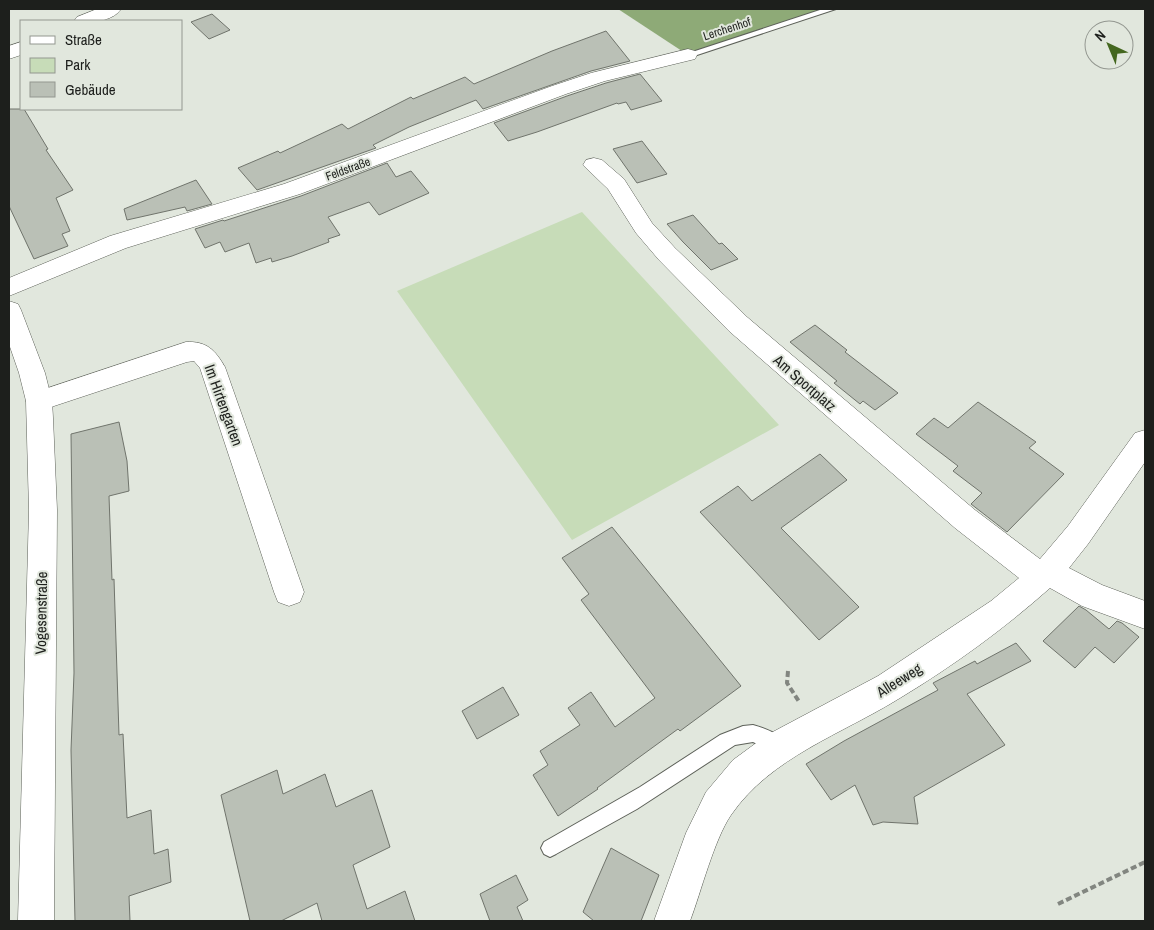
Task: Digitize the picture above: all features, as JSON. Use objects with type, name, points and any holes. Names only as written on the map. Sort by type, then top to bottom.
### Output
[{"type":"street","points":[[85,20],[112,9]]},
{"type":"street","name":"Feldstraße","points":[[9,287],[118,242],[292,189],[559,90],[598,77],[688,55]]},
{"type":"street","name":"Am Sportplatz","points":[[594,165],[616,184],[644,228],[667,254],[738,324],[965,519],[1044,574],[1093,596],[1145,615]]},
{"type":"street","name":"Vogesenstraße","points":[[9,310],[22,343],[39,401],[43,510],[36,921]]},
{"type":"street","name":"Im Hirtengarten","points":[[39,401],[186,352],[204,353],[212,367],[289,592]]},
{"type":"street","name":"Alleeweg","points":[[672,921],[704,832],[718,804],[746,772],[779,747],[889,687],[1002,611],[1044,574],[1078,535],[1145,442]]},
{"type":"lane","name":"Lerchenhof","points":[[688,55],[831,9]]},
{"type":"lane","points":[[550,848],[609,817],[681,771],[719,743],[751,733],[779,747]]},
{"type":"path","points":[[787,683],[788,671]]},
{"type":"path","points":[[1058,904],[1145,862]]},
{"type":"green space","points":[[618,9],[831,9],[688,55]]},
{"type":"green space","points":[[582,212],[779,425],[572,540],[397,291]]},
{"type":"building","points":[[212,14],[230,30],[209,39],[191,22]]},
{"type":"building","points":[[606,31],[630,61],[591,71],[483,109],[476,100],[409,127],[373,145],[376,148],[257,190],[238,168],[278,151],[280,153],[342,124],[348,129],[411,97],[413,99],[465,77],[474,84],[552,51]]},
{"type":"building","points":[[640,74],[662,101],[631,110],[626,102],[617,103],[508,141],[494,123],[567,96]]},
{"type":"building","points":[[9,109],[20,109],[25,110],[48,149],[46,150],[73,190],[56,198],[70,231],[62,234],[68,246],[34,259],[9,206]]},
{"type":"building","points":[[642,141],[667,174],[637,183],[613,149]]},
{"type":"building","points":[[387,163],[396,177],[411,171],[429,193],[379,215],[369,202],[328,217],[340,235],[328,239],[329,242],[292,256],[272,262],[271,258],[256,263],[249,243],[225,252],[220,242],[205,248],[195,229],[301,196]]},
{"type":"building","points":[[196,180],[212,204],[187,211],[185,207],[127,220],[124,209]]},
{"type":"building","points":[[693,215],[719,244],[722,243],[738,259],[711,270],[667,224]]},
{"type":"building","points":[[815,325],[847,350],[845,352],[898,393],[875,410],[863,401],[860,404],[834,383],[837,381],[790,342]]},
{"type":"building","points":[[978,402],[1036,442],[1029,448],[1064,474],[1007,532],[971,504],[982,493],[953,471],[958,466],[916,434],[934,418],[948,428]]},
{"type":"building","points":[[119,422],[127,461],[129,491],[109,496],[112,580],[114,579],[119,735],[123,734],[127,818],[151,810],[154,854],[168,849],[171,882],[129,896],[130,921],[75,921],[71,750],[74,673],[71,434]]},
{"type":"building","points":[[820,454],[847,480],[781,528],[859,607],[819,640],[700,512],[738,486],[752,501]]},
{"type":"building","points":[[612,527],[741,686],[558,816],[533,775],[548,765],[540,751],[580,725],[568,708],[591,692],[615,727],[655,698],[581,600],[589,594],[562,558]]},
{"type":"building","points":[[1079,606],[1109,629],[1117,621],[1139,637],[1114,663],[1095,647],[1075,668],[1043,641]]},
{"type":"building","points":[[1016,643],[1031,661],[967,694],[1005,745],[914,797],[918,824],[883,822],[873,825],[855,785],[831,800],[806,764],[938,690],[933,683],[975,661],[977,664]]},
{"type":"building","points":[[503,687],[519,715],[477,739],[462,711]]},
{"type":"building","points":[[277,770],[283,794],[325,774],[336,807],[372,790],[390,847],[353,865],[367,909],[405,891],[415,921],[322,921],[317,903],[281,921],[250,921],[221,795]]},
{"type":"building","points":[[611,848],[659,875],[641,921],[594,921],[583,912]]},
{"type":"building","points":[[516,875],[528,900],[517,907],[523,921],[490,921],[480,894]]}]
